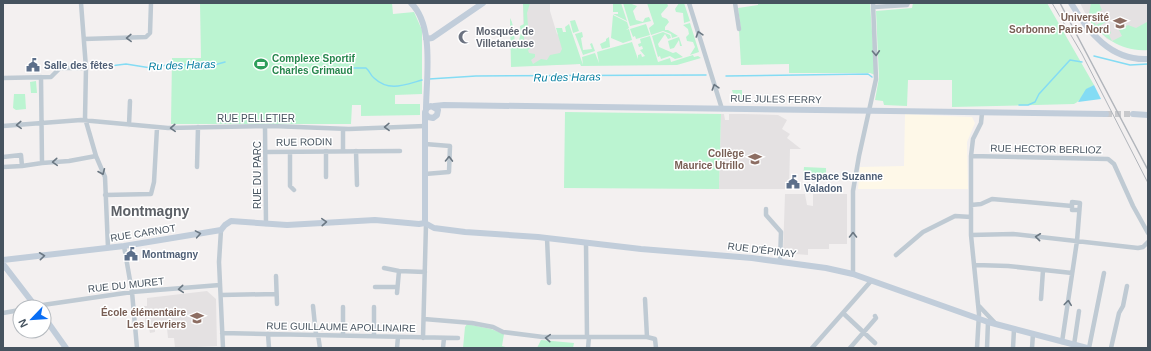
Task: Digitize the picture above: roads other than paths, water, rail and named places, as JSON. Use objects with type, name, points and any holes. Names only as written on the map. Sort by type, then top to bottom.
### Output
[{"type":"main road","points":[[411,3],[417,10],[425,26],[426,98],[429,109],[428,117],[432,118]]},
{"type":"main road","points":[[426,39],[432,38],[483,3]]},
{"type":"main road","points":[[1072,3],[1088,28],[1102,43],[1131,58],[1148,59]]},
{"type":"main road","points":[[426,126],[446,105]]},
{"type":"main road","name":"RUE JULES FERRY","points":[[429,109],[446,105],[1106,114]]},
{"type":"main road","points":[[429,109],[438,112]]},
{"type":"main road","points":[[426,223],[425,144],[429,109]]},
{"type":"main road","points":[[1133,114],[1148,114]]},
{"type":"main road","name":"RUE CARNOT","points":[[3,260],[124,246],[221,230],[231,221],[287,225],[358,220],[419,224],[426,223]]},
{"type":"main road","name":"RUE D'ÉPINAY","points":[[426,223],[434,228],[465,232],[547,238],[780,262],[852,274],[988,322],[1088,348]]},
{"type":"main road","points":[[3,264],[28,299]]},
{"type":"main road","points":[[52,328],[66,348]]},
{"type":"street","points":[[81,3],[86,68],[86,122],[104,177],[108,248]]},
{"type":"street","points":[[84,39],[146,37],[150,33],[152,3]]},
{"type":"street","points":[[689,3],[722,109]]},
{"type":"street","points":[[735,3],[739,29]]},
{"type":"street","points":[[852,274],[853,191],[876,79],[873,5],[907,5],[908,3]]},
{"type":"street","points":[[3,78],[51,77],[60,68],[86,68]]},
{"type":"street","points":[[42,77],[42,163]]},
{"type":"street","points":[[129,125],[130,101]]},
{"type":"street","points":[[978,348],[979,306],[976,265],[971,235],[971,156],[972,143],[981,123],[982,113]]},
{"type":"street","name":"RUE PELLETIER","points":[[3,126],[81,120],[86,122],[158,128],[331,127],[343,129],[426,126]]},
{"type":"street","points":[[197,167],[198,127]]},
{"type":"street","name":"RUE DU PARC","points":[[265,127],[266,224]]},
{"type":"street","points":[[105,195],[151,194],[154,182],[158,128]]},
{"type":"street","name":"RUE RODIN","points":[[343,129],[343,151]]},
{"type":"street","points":[[425,144],[450,146],[449,172],[425,174]]},
{"type":"street","points":[[326,151],[326,177]]},
{"type":"street","points":[[356,151],[357,185]]},
{"type":"street","name":"RUE RODIN","points":[[266,152],[400,151]]},
{"type":"street","points":[[290,152],[290,186],[294,190]]},
{"type":"street","points":[[3,157],[21,155],[22,166]]},
{"type":"street","points":[[3,167],[69,161],[96,156]]},
{"type":"street","name":"RUE HECTOR BERLIOZ","points":[[971,156],[1108,159],[1114,164],[1132,206],[1148,233]]},
{"type":"street","points":[[971,205],[981,204],[992,199],[1072,206]]},
{"type":"street","points":[[1062,342],[1077,241],[1080,203],[1072,202],[1072,206]]},
{"type":"street","points":[[1072,206],[1072,210],[1079,210]]},
{"type":"street","points":[[766,209],[766,215],[781,232],[780,262]]},
{"type":"street","points":[[896,255],[923,232],[956,216],[971,216]]},
{"type":"street","points":[[423,338],[426,223]]},
{"type":"street","points":[[221,230],[220,286],[223,348]]},
{"type":"street","points":[[971,235],[1013,234],[1148,249]]},
{"type":"street","points":[[547,238],[549,283]]},
{"type":"street","points":[[1138,248],[1144,247],[1148,242]]},
{"type":"street","points":[[586,243],[588,348]]},
{"type":"street","points":[[124,246],[132,292],[136,348]]},
{"type":"street","points":[[976,265],[1072,273]]},
{"type":"street","points":[[384,268],[399,271],[425,272]]},
{"type":"street","points":[[1041,298],[1043,270]]},
{"type":"street","points":[[397,293],[399,271]]},
{"type":"street","points":[[1088,348],[1104,273]]},
{"type":"street","points":[[276,276],[277,304]]},
{"type":"street","points":[[812,348],[871,281]]},
{"type":"street","name":"RUE DU MURET","points":[[52,303],[132,292],[220,286]]},
{"type":"street","points":[[1111,348],[1118,313],[1123,306],[1128,286]]},
{"type":"street","points":[[375,287],[397,287]]},
{"type":"street","points":[[221,296],[276,294]]},
{"type":"street","points":[[645,299],[647,337]]},
{"type":"street","points":[[313,306],[320,348]]},
{"type":"street","points":[[979,306],[996,324]]},
{"type":"street","points":[[343,307],[343,335]]},
{"type":"street","points":[[374,307],[374,336]]},
{"type":"street","points":[[1074,345],[1080,311]]},
{"type":"street","points":[[843,313],[865,331],[875,342]]},
{"type":"street","points":[[850,348],[876,318],[875,316]]},
{"type":"street","points":[[424,319],[472,323],[493,327],[504,332],[532,336],[558,338],[647,337],[655,339],[656,348]]},
{"type":"street","points":[[987,348],[988,322]]},
{"type":"street","points":[[1013,348],[1014,329]]},
{"type":"street","name":"RUE GUILLAUME APOLLINAIRE","points":[[222,333],[458,338]]},
{"type":"street","points":[[268,334],[269,348]]},
{"type":"street","points":[[1032,348],[1033,334]]},
{"type":"street","points":[[397,348],[398,337]]},
{"type":"street","points":[[443,348],[444,338]]},
{"type":"water","points":[[1094,85],[1101,99],[1078,102],[1086,89]]},
{"type":"waterway","name":"Ru des Haras","points":[[1094,56],[1130,65],[1148,64]]},
{"type":"waterway","name":"Ru des Haras","points":[[1019,105],[1028,105],[1035,102],[1039,94],[1070,60],[1082,62]]},
{"type":"waterway","name":"Ru des Haras","points":[[91,66],[126,64],[151,68],[167,65],[214,65],[225,62]]},
{"type":"waterway","name":"Ru des Haras","points":[[352,68],[366,68],[373,77],[385,85],[397,86],[422,80]]},
{"type":"waterway","name":"Ru des Haras","points":[[726,76],[868,74],[872,77]]},
{"type":"waterway","name":"Ru des Haras","points":[[429,79],[476,76],[706,75]]},
{"type":"tunnel","points":[[1106,114],[1133,114]]},
{"type":"tram line","points":[[1052,3],[1082,54],[1148,183]]},
{"type":"railway","points":[[1060,3],[1148,170]]},
{"type":"place","name":"Université Sorbonne Paris Nord","points":[[1120,23]]},
{"type":"place","name":"Mosquée de Villetaneuse","points":[[465,37]]},
{"type":"place","name":"Complexe Sportif Charles Grimaud","points":[[261,64]]},
{"type":"place","name":"Salle des fêtes","points":[[33,65]]},
{"type":"place","name":"Collège Maurice Utrillo","points":[[755,159]]},
{"type":"place","name":"Espace Suzanne Valadon","points":[[793,182]]},
{"type":"place","name":"Montmagny","points":[[131,254]]},
{"type":"place","name":"École élémentaire Les Levriers","points":[[197,318]]},
{"type":"district","name":"Montmagny","points":[[150,211]]}]
